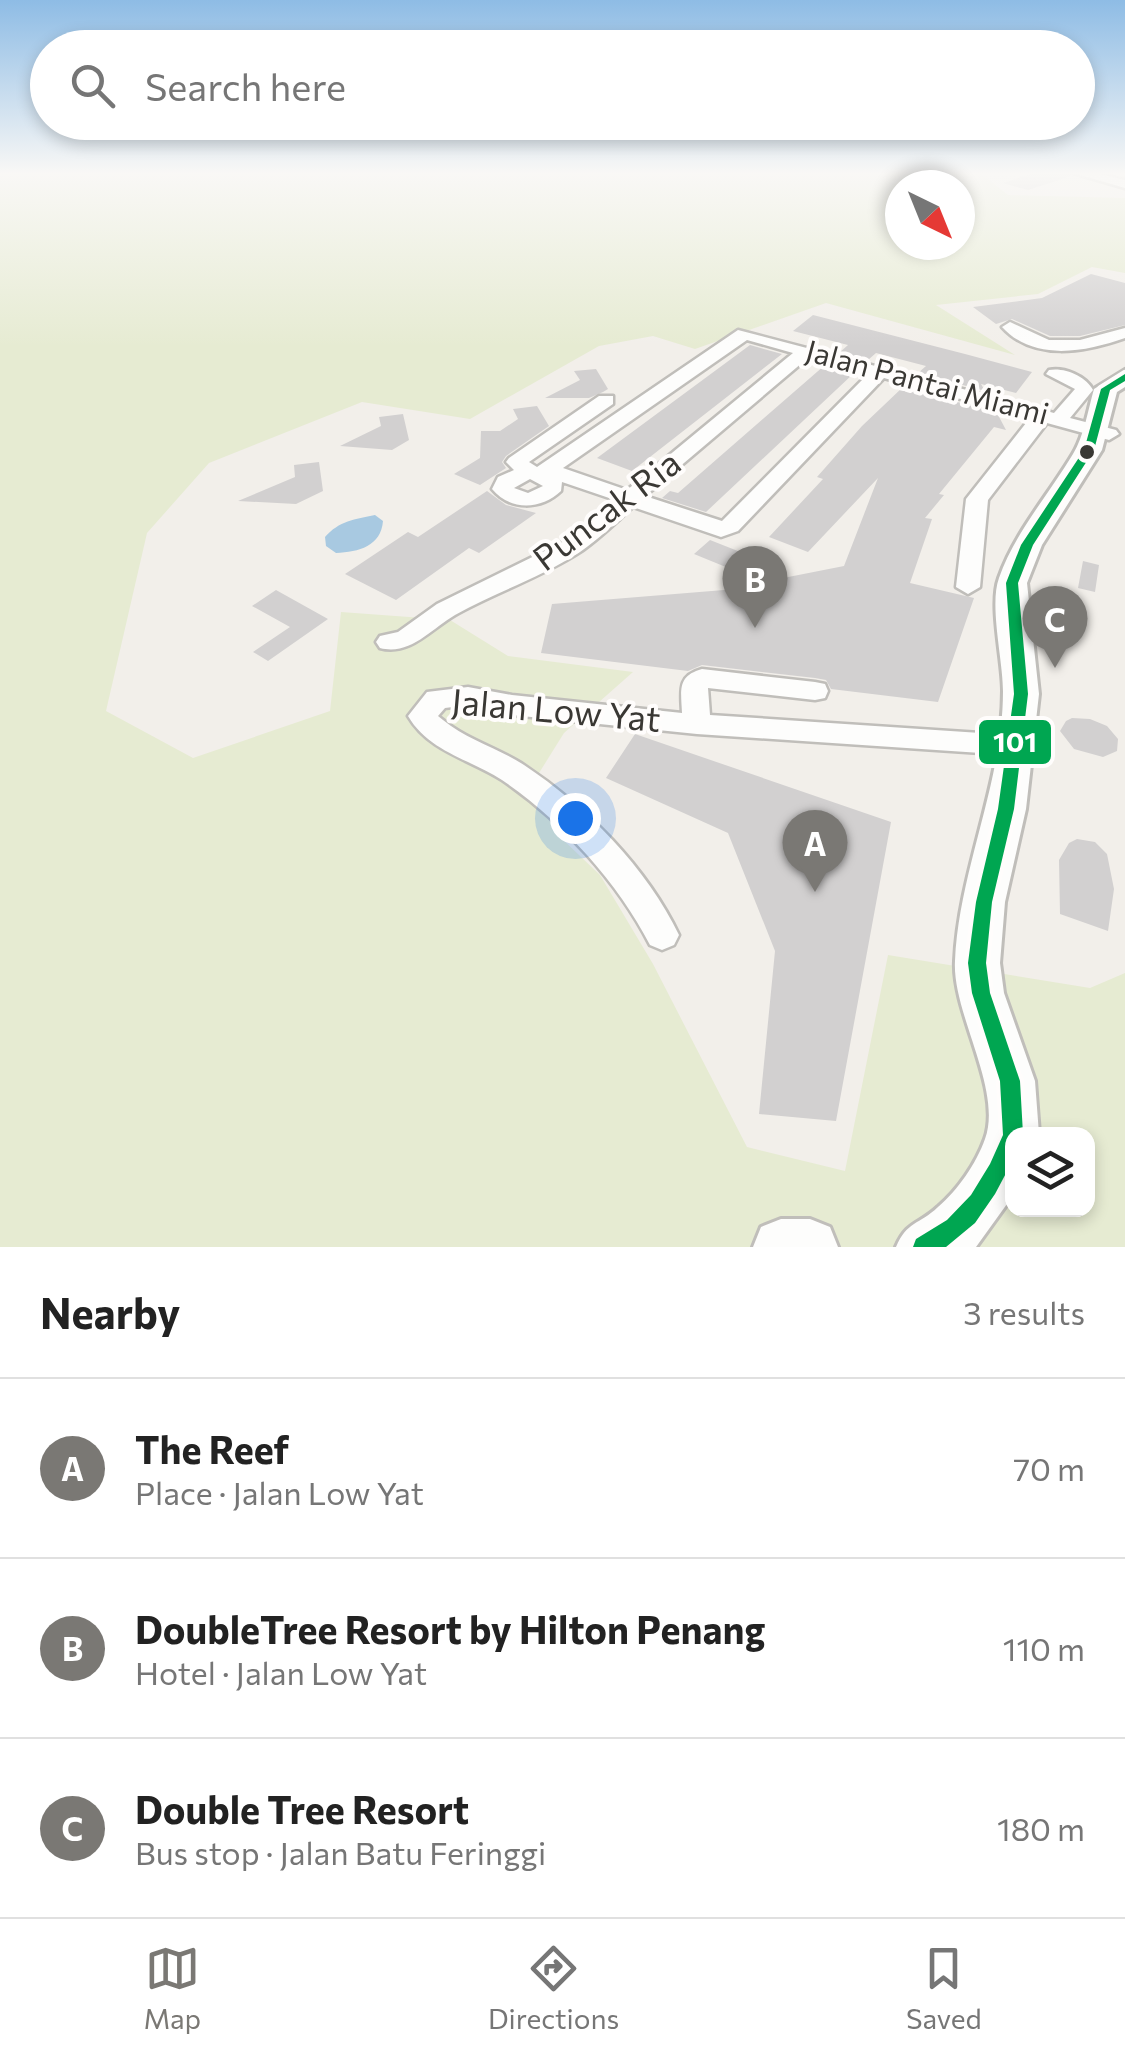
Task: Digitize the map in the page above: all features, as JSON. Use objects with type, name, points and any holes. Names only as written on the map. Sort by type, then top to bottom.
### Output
[{"type":"main road","points":[[1013,1127],[1010,1081],[976,963],[984,902],[1035,676],[1018,589],[1026,567],[1104,454],[1106,389],[1125,377]]},
{"type":"main road","points":[[1102,432],[1125,386]]},
{"type":"main road","points":[[1020,744],[1017,835],[998,905],[992,962],[996,994],[1026,1081],[1030,1127]]},
{"type":"main road","points":[[924,1247],[942,1241],[974,1209],[1005,1151]]},
{"type":"main road","points":[[966,1247],[990,1222],[1005,1198]]},
{"type":"main road","points":[[781,1247],[810,1247]]},
{"type":"street","points":[[1030,323],[1010,327],[1040,347],[1106,340],[1125,333]]},
{"type":"street","name":"Jalan Pantai Miami","points":[[539,472],[744,334],[1102,432]]},
{"type":"street","points":[[776,342],[791,336],[946,376],[938,386]]},
{"type":"street","name":"Puncak Ria","points":[[389,642],[406,638],[446,610],[516,578],[572,546],[806,351]]},
{"type":"street","points":[[606,400],[515,465],[721,530],[730,526],[881,371]]},
{"type":"street","points":[[1018,589],[968,583],[976,499],[1051,417],[1084,390],[1081,384],[1055,374]]},
{"type":"street","points":[[697,724],[694,683],[702,678],[816,691]]},
{"type":"street","name":"Jalan Low Yat","points":[[662,935],[653,916],[583,833],[512,772],[440,738],[422,716],[436,699],[468,696],[512,705],[697,724],[1020,744]]},
{"type":"green space","points":[[0,230],[885,230],[885,260],[975,260],[975,230],[1125,230],[1125,273],[1092,267],[1038,294],[936,305],[1015,355],[826,303],[695,349],[653,336],[599,346],[470,419],[362,402],[209,463],[147,533],[106,711],[193,758],[330,711],[341,612],[450,620],[508,656],[633,672],[564,733],[539,773],[559,836],[600,875],[653,964],[747,1147],[845,1171],[888,955],[1090,988],[1125,973],[1125,1247],[0,1247]]},
{"type":"water","points":[[375,515],[383,521],[381,530],[367,546],[336,553],[326,546],[325,537],[336,527]]},
{"type":"building","points":[[1091,274],[1125,283],[1125,325],[1080,336],[1050,336],[1012,319],[996,324],[973,307],[1042,298]]},
{"type":"building","points":[[813,315],[1032,372],[1016,393],[981,384],[985,391],[918,373],[926,366],[876,353],[868,360],[839,353],[848,345],[793,331]]},
{"type":"building","points":[[750,345],[782,354],[632,471],[597,458]]},
{"type":"building","points":[[825,365],[853,374],[706,512],[662,498],[670,491],[678,493]]},
{"type":"building","points":[[596,369],[608,389],[603,392],[589,398],[545,398],[580,380],[574,371]]},
{"type":"building","points":[[903,387],[997,413],[1006,430],[994,427],[939,494],[944,495],[925,518],[932,519],[910,583],[974,598],[938,702],[831,689],[826,680],[815,678],[702,665],[688,671],[541,653],[552,604],[774,586],[763,582],[844,566],[878,478],[808,552],[769,537],[823,479],[817,477],[862,426]]},
{"type":"building","points":[[537,406],[549,426],[506,456],[502,462],[506,468],[480,485],[454,474],[480,458],[481,431],[500,431],[518,419],[513,409]]},
{"type":"building","points":[[403,414],[409,440],[392,450],[340,446],[381,426],[379,417]]},
{"type":"building","points":[[319,462],[323,491],[296,504],[238,501],[295,477],[294,465]]},
{"type":"building","points":[[487,491],[506,505],[536,513],[479,553],[469,548],[396,600],[345,574],[408,532],[418,537]]},
{"type":"building","points":[[710,540],[753,557],[738,572],[694,554]]},
{"type":"building","points":[[1083,561],[1099,565],[1095,592],[1078,588]]},
{"type":"building","points":[[276,590],[328,619],[268,661],[253,652],[290,627],[252,606]]},
{"type":"building","points":[[1072,718],[1090,719],[1107,726],[1118,739],[1117,751],[1103,757],[1074,749],[1060,731]]},
{"type":"building","points":[[635,734],[891,822],[836,1121],[759,1114],[775,951],[728,833],[606,778]]},
{"type":"building","points":[[1077,839],[1095,842],[1107,854],[1114,889],[1108,931],[1060,914],[1059,860],[1069,843]]},
{"type":"transit line","name":"101","points":[[1013,1127],[1010,1081],[981,993],[977,963],[984,902],[1006,809],[1021,694],[1012,583],[1027,545],[1089,450],[1106,389],[1125,377]]},
{"type":"transit line","name":"101","points":[[924,1247],[955,1228],[967,1215],[1005,1153]]},
{"type":"place","name":"DoubleTree Resort by Hilton Penang","points":[[755,628]]},
{"type":"place","name":"Double Tree Resort","points":[[1055,668]]},
{"type":"place","name":"The Reef","points":[[815,892]]}]
